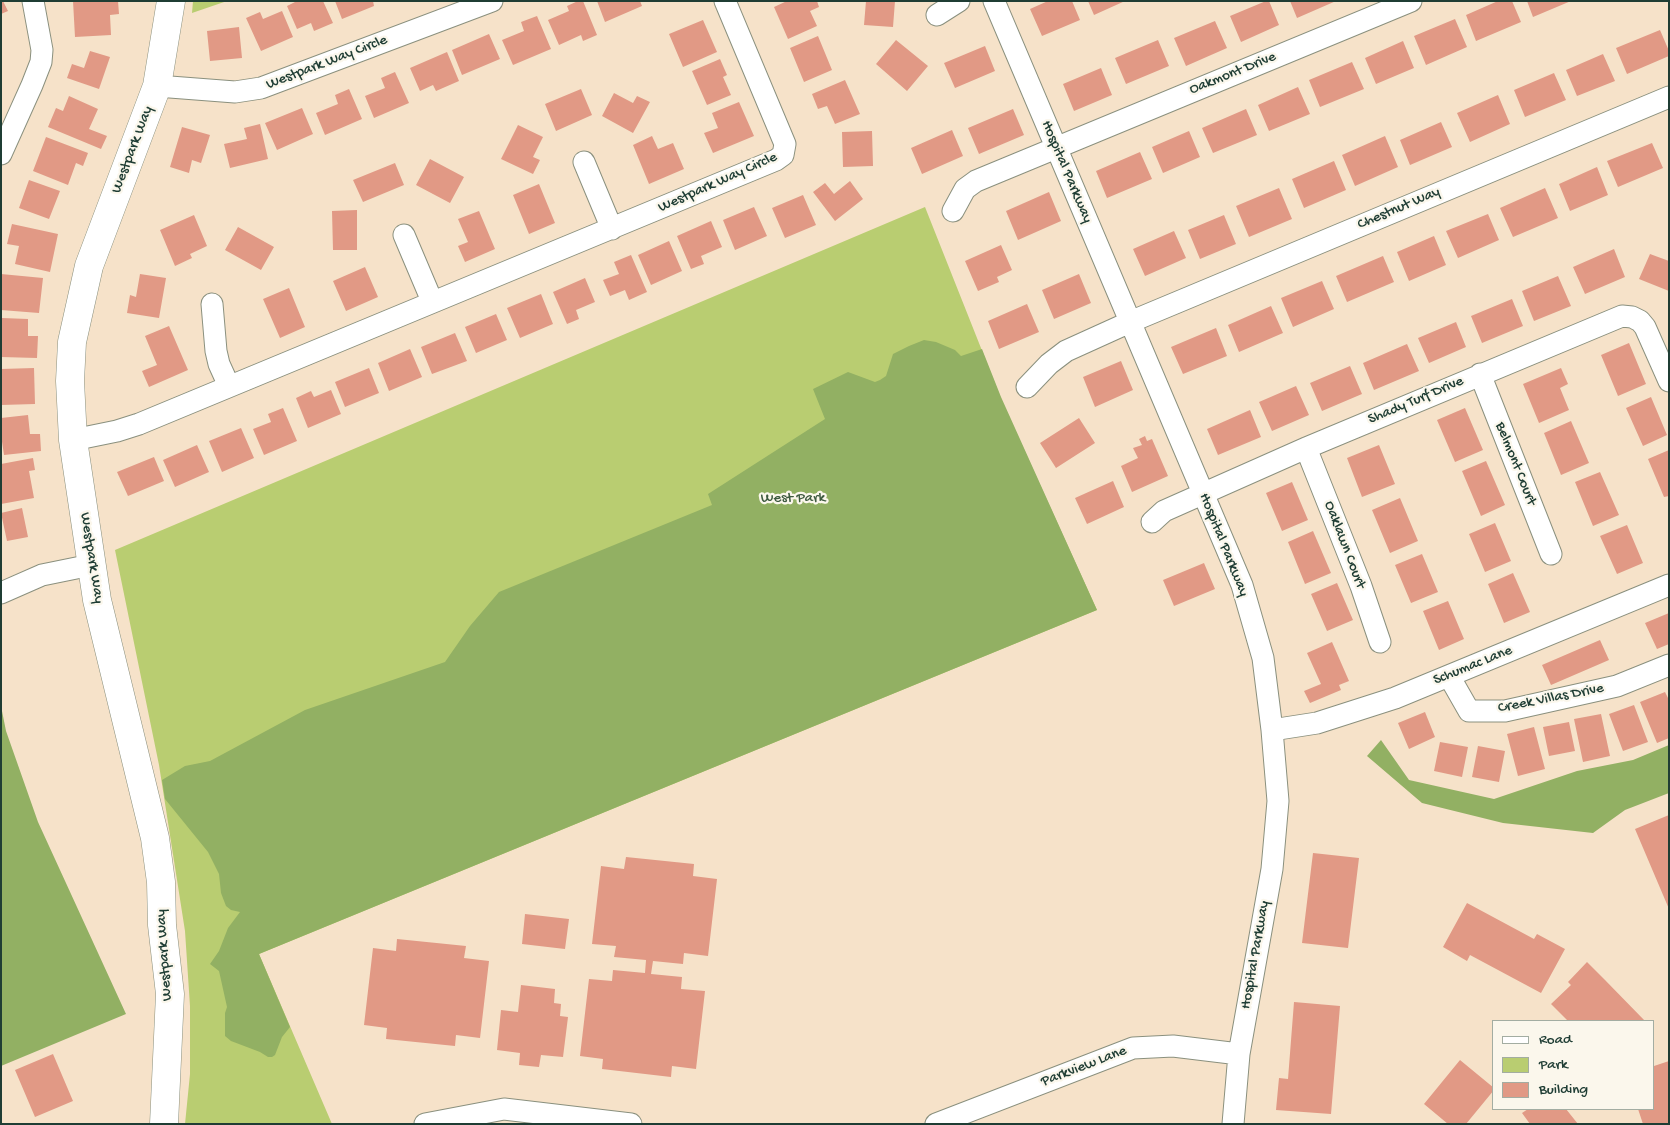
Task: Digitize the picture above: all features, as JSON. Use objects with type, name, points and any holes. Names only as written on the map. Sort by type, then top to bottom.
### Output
[{"type":"main road","name":"Westpark Way","points":[[164,1124],[170,994],[155,838],[91,565],[73,440],[70,381],[72,342],[89,266],[157,86],[171,1]]},
{"type":"street","points":[[1,154],[41,62],[41,42],[33,1]]},
{"type":"street","name":"Westpark Way Circle","points":[[157,86],[235,92],[261,88],[492,1]]},
{"type":"street","name":"Westpark Way Circle","points":[[73,440],[124,429],[776,160],[783,155],[785,144],[725,1]]},
{"type":"street","points":[[937,14],[959,1]]},
{"type":"street","name":"Hospital Parkway","points":[[994,1],[1242,586],[1263,658],[1278,801],[1272,869],[1239,1054],[1234,1124]]},
{"type":"street","name":"Oakmont Drive","points":[[953,211],[965,190],[976,181],[1411,1]]},
{"type":"street","name":"Chestnut Way","points":[[1027,387],[1049,364],[1066,351],[1130,322],[1669,97]]},
{"type":"street","points":[[584,162],[612,229]]},
{"type":"street","points":[[404,236],[432,301]]},
{"type":"street","points":[[212,304],[216,352],[229,386]]},
{"type":"street","name":"Shady Turf Drive","points":[[1152,522],[1164,511],[1306,448],[1622,316],[1632,317],[1640,321],[1645,327],[1669,381]]},
{"type":"street","name":"Belmont Court","points":[[1480,374],[1551,554]]},
{"type":"street","name":"Oaklawn Court","points":[[1306,448],[1361,586],[1380,642]]},
{"type":"street","points":[[1,593],[42,575],[91,565]]},
{"type":"street","name":"Schumac Lane","points":[[1272,730],[1317,722],[1395,698],[1669,585]]},
{"type":"street","name":"Creek Villas Drive","points":[[1449,676],[1469,711],[1505,711],[1617,686],[1669,665]]},
{"type":"street","name":"Parkview Lane","points":[[936,1124],[1133,1048],[1173,1046],[1239,1054]]},
{"type":"street","points":[[425,1124],[504,1109],[631,1124]]},
{"type":"green space","points":[[193,1],[227,1],[192,13]]},
{"type":"green space","name":"West Park","points":[[925,207],[1002,401],[1097,610],[259,954],[332,1124],[185,1124],[190,1074],[190,1006],[185,931],[159,765],[115,550]]},
{"type":"green space","points":[[924,340],[936,342],[955,350],[961,356],[982,349],[1001,397],[1097,610],[259,954],[290,1027],[282,1037],[275,1055],[272,1057],[231,1041],[225,1036],[225,1013],[227,1007],[219,971],[210,964],[219,951],[228,928],[240,912],[231,910],[226,906],[221,893],[219,874],[208,852],[165,799],[162,780],[185,766],[210,761],[305,710],[445,662],[470,626],[499,592],[712,505],[708,494],[825,419],[813,389],[848,372],[875,382],[880,380],[886,376],[893,354]]},
{"type":"green space","points":[[1,706],[6,731],[38,822],[126,1014],[1,1066]]},
{"type":"green space","points":[[1381,740],[1409,780],[1494,799],[1577,771],[1633,760],[1669,745],[1669,793],[1625,810],[1593,833],[1503,823],[1422,803],[1367,756]]},
{"type":"building","points":[[1,1],[3,1],[8,11],[1,14]]},
{"type":"building","points":[[73,1],[118,1],[119,14],[110,15],[111,35],[75,37]]},
{"type":"building","points":[[297,1],[323,1],[333,23],[314,31],[311,23],[297,29],[287,6]]},
{"type":"building","points":[[335,1],[373,1],[374,6],[342,19]]},
{"type":"building","points":[[583,1],[597,35],[583,41],[581,35],[559,45],[548,20],[569,11],[567,6]]},
{"type":"building","points":[[597,1],[640,1],[642,6],[605,22]]},
{"type":"building","points":[[787,1],[817,1],[819,7],[810,11],[817,26],[788,39],[774,7]]},
{"type":"building","points":[[866,1],[895,1],[893,27],[864,25]]},
{"type":"building","points":[[1048,1],[1072,1],[1080,20],[1042,36],[1030,9]]},
{"type":"building","points":[[1088,1],[1125,1],[1094,15]]},
{"type":"building","points":[[1269,1],[1279,25],[1241,42],[1230,16]]},
{"type":"building","points":[[1290,1],[1336,1],[1297,18]]},
{"type":"building","points":[[1498,1],[1512,1],[1521,22],[1476,41],[1466,15]]},
{"type":"building","points":[[1527,1],[1571,1],[1533,17]]},
{"type":"building","points":[[282,11],[293,37],[261,51],[246,18],[260,12],[263,19]]},
{"type":"building","points":[[537,16],[551,49],[513,65],[502,40],[524,31],[521,22]]},
{"type":"building","points":[[1455,19],[1467,47],[1426,65],[1414,36]]},
{"type":"building","points":[[703,20],[717,52],[683,67],[669,34]]},
{"type":"building","points":[[1215,21],[1227,48],[1186,66],[1174,38]]},
{"type":"building","points":[[239,27],[242,58],[210,61],[207,31]]},
{"type":"building","points":[[1660,30],[1669,51],[1669,56],[1627,74],[1616,48]]},
{"type":"building","points":[[489,34],[500,59],[462,75],[452,50]]},
{"type":"building","points":[[818,36],[832,70],[804,82],[790,48]]},
{"type":"building","points":[[896,40],[928,66],[907,91],[876,64]]},
{"type":"building","points":[[1158,40],[1169,66],[1126,84],[1115,58]]},
{"type":"building","points":[[1403,41],[1414,68],[1376,84],[1365,58]]},
{"type":"building","points":[[985,46],[995,71],[955,88],[944,63]]},
{"type":"building","points":[[90,51],[110,57],[99,89],[67,78],[72,64],[84,68]]},
{"type":"building","points":[[447,52],[459,81],[436,91],[433,85],[420,91],[410,68]]},
{"type":"building","points":[[1603,54],[1615,81],[1577,96],[1566,70]]},
{"type":"building","points":[[720,59],[727,75],[723,77],[731,95],[707,105],[692,71]]},
{"type":"building","points":[[1352,62],[1364,89],[1320,107],[1309,80]]},
{"type":"building","points":[[1101,68],[1112,95],[1074,111],[1063,84]]},
{"type":"building","points":[[395,72],[409,103],[374,118],[365,96],[385,88],[381,78]]},
{"type":"building","points":[[1554,73],[1566,100],[1525,117],[1514,90]]},
{"type":"building","points":[[845,80],[860,114],[835,124],[827,106],[818,109],[812,94]]},
{"type":"building","points":[[1298,87],[1310,114],[1269,131],[1258,105]]},
{"type":"building","points":[[349,89],[362,119],[325,135],[316,113],[338,104],[335,95]]},
{"type":"building","points":[[581,89],[592,115],[556,131],[545,104]]},
{"type":"building","points":[[614,93],[633,103],[637,96],[650,102],[633,133],[602,116]]},
{"type":"building","points":[[1498,95],[1510,124],[1470,142],[1457,113]]},
{"type":"building","points":[[69,96],[98,109],[89,129],[107,136],[101,149],[48,127],[56,108],[63,111]]},
{"type":"building","points":[[739,102],[754,136],[713,153],[704,133],[718,128],[712,113]]},
{"type":"building","points":[[302,108],[313,134],[277,150],[265,123]]},
{"type":"building","points":[[1013,109],[1024,135],[979,154],[968,128]]},
{"type":"building","points":[[1246,109],[1257,135],[1213,153],[1202,128]]},
{"type":"building","points":[[1441,122],[1452,147],[1410,165],[1400,140]]},
{"type":"building","points":[[260,124],[268,159],[230,168],[224,144],[247,139],[244,128]]},
{"type":"building","points":[[518,125],[543,137],[533,157],[540,160],[533,174],[501,159]]},
{"type":"building","points":[[182,127],[210,135],[201,163],[192,160],[189,173],[170,167]]},
{"type":"building","points":[[952,130],[963,156],[922,174],[911,148]]},
{"type":"building","points":[[872,131],[873,166],[843,167],[842,132]]},
{"type":"building","points":[[1189,131],[1200,157],[1163,173],[1152,147]]},
{"type":"building","points":[[652,136],[658,149],[673,143],[684,169],[649,184],[633,145]]},
{"type":"building","points":[[1385,136],[1398,167],[1355,186],[1342,155]]},
{"type":"building","points":[[46,137],[88,153],[83,166],[76,163],[68,185],[33,171]]},
{"type":"building","points":[[1652,143],[1663,168],[1618,187],[1607,161]]},
{"type":"building","points":[[1140,152],[1152,179],[1107,198],[1096,171]]},
{"type":"building","points":[[430,159],[464,177],[450,203],[416,185]]},
{"type":"building","points":[[1334,161],[1346,190],[1304,208],[1292,179]]},
{"type":"building","points":[[395,163],[404,185],[363,202],[353,180]]},
{"type":"building","points":[[1597,167],[1608,195],[1570,211],[1559,184]]},
{"type":"building","points":[[29,180],[60,191],[49,219],[19,208]]},
{"type":"building","points":[[850,181],[863,199],[835,221],[813,192],[825,183],[834,194]]},
{"type":"building","points":[[539,184],[555,223],[529,234],[513,195]]},
{"type":"building","points":[[1279,188],[1292,219],[1249,237],[1236,206]]},
{"type":"building","points":[[1545,188],[1558,218],[1513,237],[1500,208]]},
{"type":"building","points":[[1049,192],[1061,221],[1018,240],[1006,211]]},
{"type":"building","points":[[803,195],[816,225],[785,238],[772,208]]},
{"type":"building","points":[[754,207],[767,236],[735,250],[723,220]]},
{"type":"building","points":[[357,210],[357,250],[333,250],[332,211]]},
{"type":"building","points":[[479,211],[495,249],[465,262],[458,246],[468,242],[458,219]]},
{"type":"building","points":[[1488,214],[1499,240],[1458,258],[1446,231]]},
{"type":"building","points":[[194,215],[207,246],[190,254],[192,258],[175,266],[160,230]]},
{"type":"building","points":[[1224,215],[1236,244],[1200,259],[1188,230]]},
{"type":"building","points":[[711,221],[722,247],[701,256],[704,264],[691,269],[677,236]]},
{"type":"building","points":[[12,224],[58,234],[50,272],[15,264],[19,246],[7,244]]},
{"type":"building","points":[[238,227],[274,247],[261,270],[225,250]]},
{"type":"building","points":[[1174,231],[1186,258],[1145,276],[1133,249]]},
{"type":"building","points":[[1434,236],[1446,265],[1409,281],[1397,252]]},
{"type":"building","points":[[669,241],[682,271],[651,285],[638,255]]},
{"type":"building","points":[[1001,245],[1012,270],[997,277],[999,282],[978,291],[965,261]]},
{"type":"building","points":[[1614,249],[1625,277],[1585,294],[1573,267]]},
{"type":"building","points":[[1650,254],[1669,261],[1669,291],[1639,279]]},
{"type":"building","points":[[631,255],[647,292],[629,300],[625,290],[610,296],[603,280],[619,274],[614,262]]},
{"type":"building","points":[[1383,256],[1394,282],[1347,302],[1336,276]]},
{"type":"building","points":[[365,267],[378,297],[346,311],[333,281]]},
{"type":"building","points":[[1,274],[43,278],[39,313],[1,310]]},
{"type":"building","points":[[140,274],[166,278],[159,318],[127,313],[130,295],[136,297]]},
{"type":"building","points":[[1079,274],[1091,303],[1054,319],[1042,290]]},
{"type":"building","points":[[1558,276],[1571,306],[1534,321],[1522,291]]},
{"type":"building","points":[[585,278],[595,302],[576,310],[579,319],[567,324],[553,292]]},
{"type":"building","points":[[1322,281],[1334,309],[1293,327],[1281,298]]},
{"type":"building","points":[[289,288],[305,327],[280,338],[263,299]]},
{"type":"building","points":[[541,294],[553,324],[520,338],[507,308]]},
{"type":"building","points":[[1512,299],[1523,326],[1482,343],[1471,316]]},
{"type":"building","points":[[1027,304],[1039,332],[999,349],[988,321]]},
{"type":"building","points":[[1271,306],[1283,333],[1239,352],[1228,325]]},
{"type":"building","points":[[496,314],[507,340],[476,353],[465,327]]},
{"type":"building","points":[[2,318],[28,319],[28,336],[38,336],[37,358],[1,357]]},
{"type":"building","points":[[1456,322],[1466,347],[1429,363],[1418,338]]},
{"type":"building","points":[[169,326],[188,370],[149,387],[142,371],[157,365],[145,336]]},
{"type":"building","points":[[1216,328],[1227,356],[1183,374],[1171,347]]},
{"type":"building","points":[[455,333],[467,361],[432,374],[421,347]]},
{"type":"building","points":[[1629,343],[1646,384],[1618,396],[1601,355]]},
{"type":"building","points":[[1407,344],[1419,371],[1374,390],[1363,363]]},
{"type":"building","points":[[410,349],[422,377],[389,391],[378,363]]},
{"type":"building","points":[[1121,361],[1133,390],[1095,407],[1083,377]]},
{"type":"building","points":[[1350,366],[1362,394],[1322,411],[1310,383]]},
{"type":"building","points":[[34,368],[35,404],[1,405],[1,369]]},
{"type":"building","points":[[369,368],[379,393],[345,407],[335,382]]},
{"type":"building","points":[[1561,368],[1568,384],[1560,388],[1569,410],[1539,423],[1523,384]]},
{"type":"building","points":[[1296,386],[1309,415],[1272,431],[1259,402]]},
{"type":"building","points":[[331,390],[341,414],[308,428],[296,398],[311,391],[314,397]]},
{"type":"building","points":[[1651,397],[1667,435],[1643,446],[1626,408]]},
{"type":"building","points":[[283,408],[297,441],[264,455],[253,429],[271,422],[268,414]]},
{"type":"building","points":[[1465,408],[1483,450],[1455,462],[1437,420]]},
{"type":"building","points":[[1250,410],[1261,437],[1218,455],[1207,429]]},
{"type":"building","points":[[28,415],[30,434],[40,434],[41,451],[4,455],[1,418]]},
{"type":"building","points":[[1079,418],[1095,443],[1056,468],[1040,443]]},
{"type":"building","points":[[1571,421],[1589,463],[1561,475],[1544,433]]},
{"type":"building","points":[[241,428],[254,458],[222,472],[209,441]]},
{"type":"building","points":[[1145,436],[1147,441],[1152,439],[1168,476],[1132,492],[1121,466],[1138,458],[1133,448],[1142,445],[1139,439]]},
{"type":"building","points":[[197,445],[209,472],[175,487],[163,460]]},
{"type":"building","points":[[1379,445],[1395,484],[1362,497],[1347,458]]},
{"type":"building","points":[[1669,450],[1669,496],[1664,497],[1648,459]]},
{"type":"building","points":[[154,457],[164,481],[128,496],[117,472]]},
{"type":"building","points":[[33,458],[35,470],[29,471],[34,498],[1,504],[1,464]]},
{"type":"building","points":[[1486,461],[1505,505],[1481,516],[1462,471]]},
{"type":"building","points":[[1600,472],[1619,515],[1593,526],[1575,482]]},
{"type":"building","points":[[1113,481],[1124,507],[1087,524],[1075,498]]},
{"type":"building","points":[[1292,482],[1308,520],[1282,531],[1266,493]]},
{"type":"building","points":[[1400,498],[1418,541],[1390,553],[1372,510]]},
{"type":"building","points":[[22,508],[28,537],[7,541],[1,513]]},
{"type":"building","points":[[1495,523],[1511,561],[1485,572],[1469,534]]},
{"type":"building","points":[[1627,525],[1643,563],[1617,574],[1600,536]]},
{"type":"building","points":[[1313,531],[1331,573],[1305,584],[1288,542]]},
{"type":"building","points":[[1422,554],[1438,592],[1411,603],[1395,565]]},
{"type":"building","points":[[1204,563],[1215,589],[1174,606],[1163,580]]},
{"type":"building","points":[[1513,573],[1530,612],[1504,623],[1488,584]]},
{"type":"building","points":[[1337,583],[1353,620],[1327,631],[1311,594]]},
{"type":"building","points":[[1448,601],[1464,639],[1439,650],[1423,611]]},
{"type":"building","points":[[1669,613],[1669,644],[1657,649],[1645,623]]},
{"type":"building","points":[[1600,640],[1609,660],[1551,685],[1542,665]]},
{"type":"building","points":[[1332,642],[1349,681],[1339,685],[1341,690],[1310,703],[1304,691],[1321,684],[1307,653]]},
{"type":"building","points":[[1665,692],[1669,700],[1669,738],[1657,743],[1640,702]]},
{"type":"building","points":[[1634,705],[1648,742],[1623,751],[1609,714]]},
{"type":"building","points":[[1425,712],[1435,737],[1409,749],[1398,723]]},
{"type":"building","points":[[1601,714],[1610,756],[1583,762],[1574,719]]},
{"type":"building","points":[[1569,722],[1575,751],[1549,756],[1543,727]]},
{"type":"building","points":[[1534,727],[1545,769],[1518,776],[1507,734]]},
{"type":"building","points":[[1440,742],[1468,747],[1462,777],[1434,771]]},
{"type":"building","points":[[1478,746],[1505,751],[1499,782],[1472,777]]},
{"type":"building","points":[[1669,815],[1669,909],[1635,829]]},
{"type":"building","points":[[1313,853],[1359,858],[1348,948],[1302,943]]},
{"type":"building","points":[[626,857],[694,864],[693,876],[717,879],[708,956],[684,953],[683,964],[653,961],[651,974],[682,977],[681,989],[705,991],[696,1069],[672,1066],[671,1077],[602,1069],[603,1059],[580,1056],[589,979],[612,981],[613,970],[645,973],[646,960],[614,957],[616,946],[592,944],[601,866],[624,869]]},
{"type":"building","points":[[1467,903],[1534,939],[1537,934],[1565,949],[1541,993],[1470,955],[1467,961],[1443,947]]},
{"type":"building","points":[[525,914],[569,919],[565,949],[522,944]]},
{"type":"building","points":[[397,939],[466,946],[464,958],[489,961],[480,1038],[456,1035],[455,1046],[386,1039],[387,1028],[364,1025],[373,948],[396,951]]},
{"type":"building","points":[[1587,962],[1644,1020],[1567,1020],[1551,1004],[1571,985],[1568,982]]},
{"type":"building","points":[[521,985],[555,989],[554,1003],[561,1004],[560,1016],[568,1017],[563,1057],[541,1055],[539,1067],[519,1065],[520,1053],[497,1050],[501,1010],[518,1012]]},
{"type":"building","points":[[1294,1002],[1340,1006],[1331,1114],[1276,1110],[1279,1078],[1288,1079]]},
{"type":"building","points":[[53,1054],[73,1101],[35,1117],[15,1070]]},
{"type":"building","points":[[1460,1060],[1492,1086],[1492,1092],[1466,1124],[1448,1124],[1424,1104]]},
{"type":"building","points":[[1669,1061],[1669,1124],[1643,1124],[1638,1110],[1655,1110],[1655,1066]]},
{"type":"building","points":[[1526,1110],[1567,1110],[1578,1124],[1530,1124],[1522,1113]]}]
